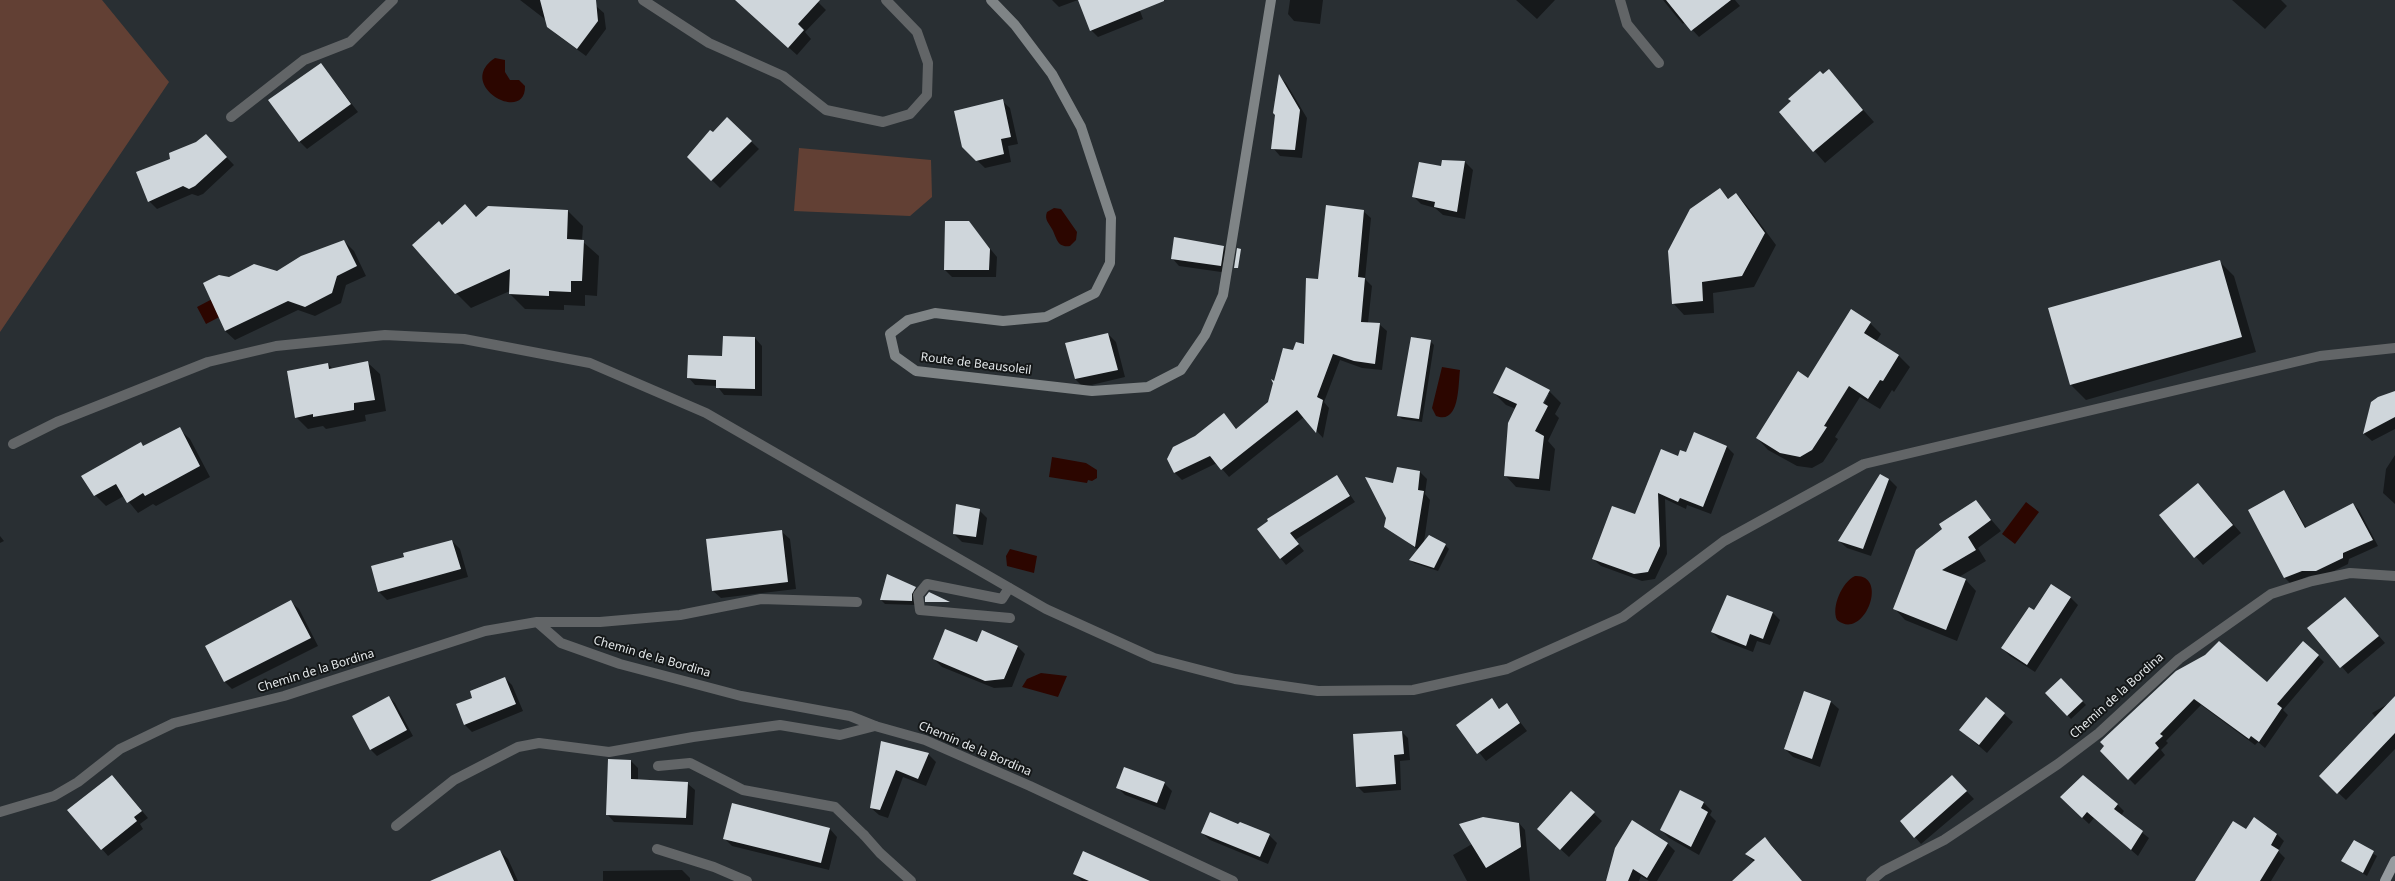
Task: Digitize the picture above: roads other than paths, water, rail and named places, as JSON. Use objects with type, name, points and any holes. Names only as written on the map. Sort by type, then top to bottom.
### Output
[{"type":"main road","points":[[2385,881],[2395,861]]},
{"type":"street","points":[[231,117],[304,60],[350,42],[393,0]]},
{"type":"street","points":[[643,0],[709,43],[783,76],[826,110],[883,122],[910,114],[927,95],[928,63],[917,32],[886,0]]},
{"type":"street","name":"Route de Beausoleil","points":[[991,0],[1015,25],[1052,74],[1081,127],[1110,218],[1110,263],[1096,293],[1046,317],[1003,321],[935,313],[908,320],[890,334],[895,356],[916,371],[1092,391],[1148,388],[1181,370],[1205,335],[1223,295],[1271,0]]},
{"type":"street","points":[[1620,0],[1627,24],[1659,63]]},
{"type":"street","points":[[13,444],[57,422],[208,362],[276,346],[385,336],[464,339],[590,363],[706,413],[1009,588],[1046,608],[1154,658],[1235,679],[1318,690],[1413,690],[1507,669],[1623,617],[1724,541],[1864,464],[2320,356],[2395,348]]},
{"type":"street","name":"Chemin de la Bordina","points":[[1871,881],[1883,871],[1944,840],[2058,764],[2099,733],[2179,659],[2271,594],[2312,581],[2350,573],[2395,576]]},
{"type":"street","points":[[1009,588],[1002,599],[927,584],[918,595],[920,610],[1010,618]]},
{"type":"street","points":[[537,622],[600,622],[680,615],[761,599],[857,602]]},
{"type":"street","name":"Chemin de la Bordina","points":[[0,812],[54,796],[78,782],[120,749],[174,723],[284,696],[484,632],[537,622],[561,643],[620,664],[741,696],[850,716],[875,726],[925,740],[1030,786],[1233,881]]},
{"type":"street","points":[[396,826],[454,780],[518,747],[539,743],[609,752],[693,737],[780,724],[840,735],[875,726]]},
{"type":"street","points":[[658,766],[690,763],[743,790],[835,807],[880,853],[911,881]]},
{"type":"street","points":[[657,849],[714,867],[747,881]]}]
